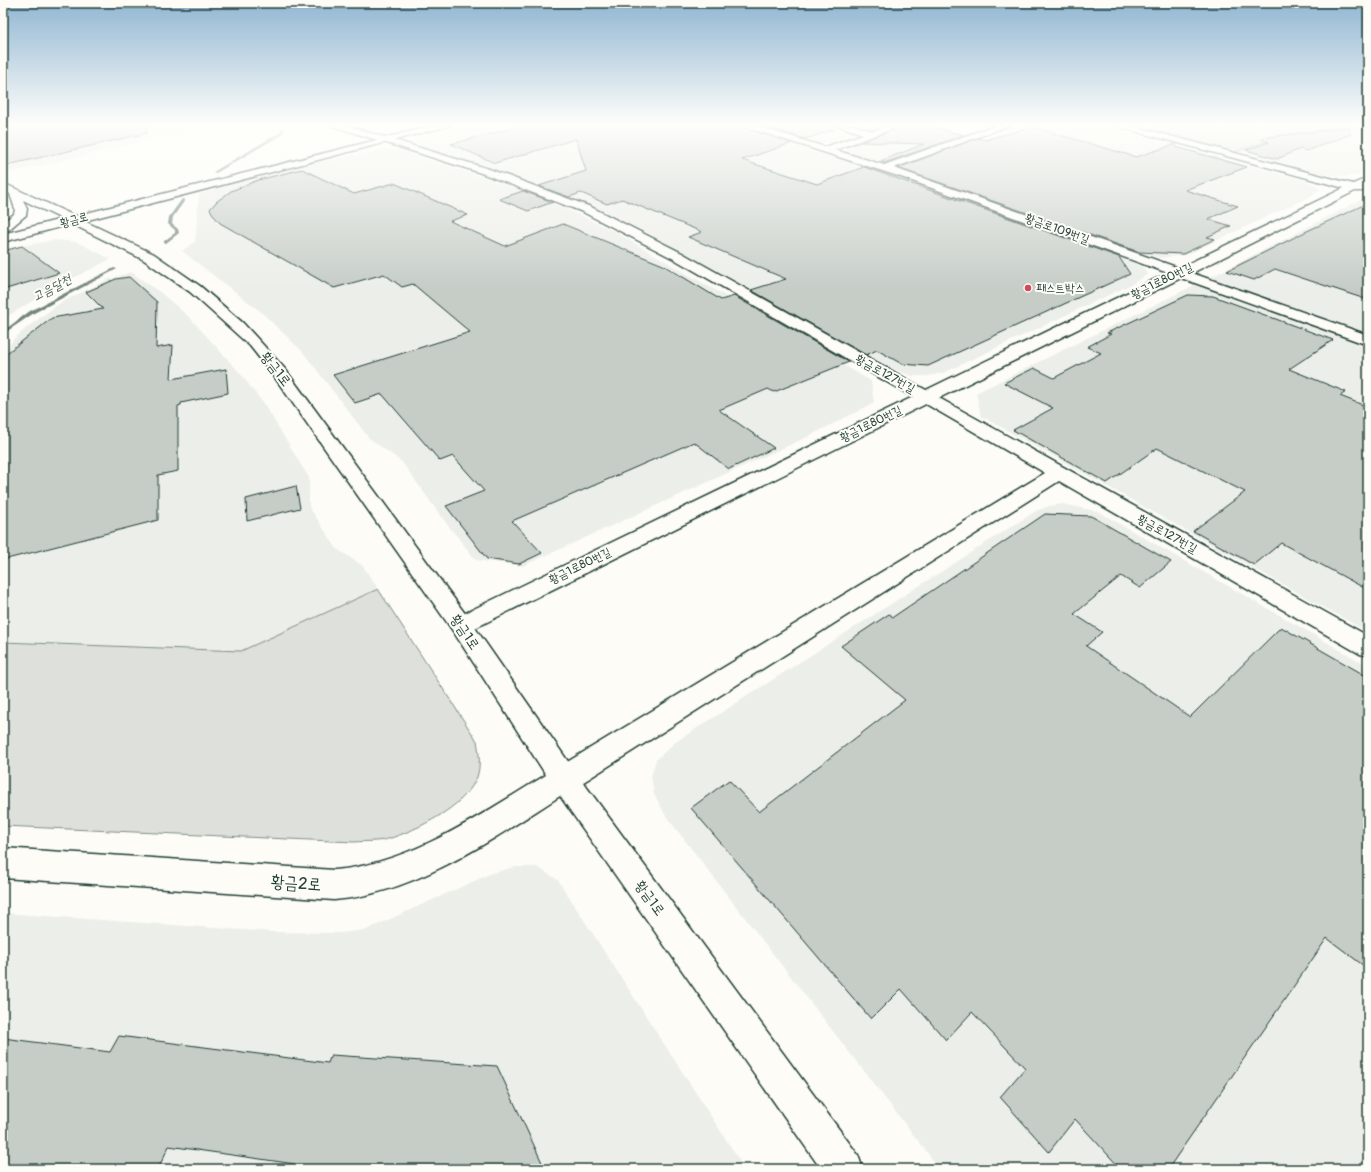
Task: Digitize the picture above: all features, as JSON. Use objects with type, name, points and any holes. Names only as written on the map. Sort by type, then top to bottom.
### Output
[{"type":"street","name":"황금로","points":[[3,238],[69,222],[156,196],[220,180]]},
{"type":"street","name":"황금로127번길","points":[[506,180],[532,188],[598,215],[678,256],[1368,647]]},
{"type":"street","name":"황금로109번길","points":[[919,180],[1368,340]]},
{"type":"street","points":[[1337,180],[1363,186]]},
{"type":"street","name":"황금1로80번길","points":[[461,625],[1179,273],[1363,186]]},
{"type":"street","points":[[3,228],[20,215],[21,209],[9,189]]},
{"type":"street","name":"황금1로","points":[[9,189],[69,222],[127,240],[149,257],[195,288],[255,343],[279,372],[461,625],[564,779],[844,1169]]},
{"type":"street","points":[[96,203],[156,196]]},
{"type":"street","points":[[124,220],[130,213],[156,196]]},
{"type":"street","name":"황금로","points":[[3,234],[69,222]]},
{"type":"street","points":[[3,242],[69,222]]},
{"type":"street","name":"황금2로","points":[[3,863],[334,885],[372,880],[424,859],[475,832],[564,779],[1059,473]]},
{"type":"shaded area","points":[[251,180],[490,180],[551,202],[612,230],[871,381],[874,403],[807,437],[523,566],[476,560],[443,519],[402,462],[369,438],[303,352],[260,311],[182,251],[195,242],[199,194]]},
{"type":"shaded area","points":[[524,180],[906,180],[1125,259],[1142,267],[1148,274],[1132,284],[943,373],[928,376],[912,376],[882,365],[650,234],[544,186]]},
{"type":"shaded area","points":[[936,180],[1303,180],[1312,183],[1320,189],[1311,196],[1186,255],[1161,258],[1143,254]]},
{"type":"shaded area","points":[[1368,196],[1368,632],[981,416],[976,393],[1213,276]]},
{"type":"shaded area","points":[[56,240],[77,242],[111,259],[55,287],[3,319],[3,249]]},
{"type":"shaded area","points":[[131,272],[161,293],[189,317],[240,373],[266,407],[309,478],[309,507],[337,549],[363,566],[378,589],[241,651],[3,642],[3,354],[14,339],[60,303],[107,280]]},
{"type":"shaded area","points":[[1063,504],[1099,512],[1368,666],[1368,1169],[940,1169],[666,816],[654,794],[651,776],[656,760],[674,743],[1036,511],[1049,506]]},
{"type":"shaded area","points":[[378,589],[477,741],[479,764],[477,777],[471,788],[462,798],[439,816],[412,830],[388,839],[354,842],[3,826],[3,642],[241,651]]},
{"type":"shaded area","points":[[515,867],[537,867],[558,880],[745,1169],[3,1169],[3,913],[273,932],[340,933],[366,930],[492,873]]},
{"type":"building","points":[[258,180],[324,180],[354,194],[394,183],[468,215],[450,221],[505,246],[563,224],[663,265],[721,300],[734,296],[849,362],[774,392],[768,389],[719,410],[774,448],[729,469],[694,442],[512,521],[542,553],[519,564],[487,559],[446,506],[484,491],[453,456],[440,461],[382,394],[355,403],[333,375],[470,332],[413,284],[402,287],[384,274],[334,288],[220,223],[210,209],[216,202],[231,191]]},
{"type":"building","points":[[559,180],[804,180],[817,184],[829,180],[900,180],[1119,257],[1130,274],[928,366],[902,364],[877,350],[866,355],[751,290],[786,279],[688,237],[702,232],[622,199],[607,204],[581,193],[569,197],[539,186]]},
{"type":"building","points":[[932,180],[1213,180],[1185,190],[1238,206],[1208,219],[1231,226],[1207,237],[1215,239],[1183,254],[1139,252]]},
{"type":"building","points":[[523,191],[553,202],[528,211],[499,199]]},
{"type":"building","points":[[1368,203],[1368,300],[1275,269],[1254,280],[1227,271],[1307,231]]},
{"type":"building","points":[[22,246],[59,273],[3,290],[3,251]]},
{"type":"building","points":[[129,277],[157,302],[156,348],[173,345],[171,379],[226,369],[228,393],[181,403],[181,405],[178,406],[178,471],[158,475],[158,520],[3,560],[3,356],[52,318],[103,309],[86,292],[116,279]]},
{"type":"building","points":[[1188,295],[1213,296],[1333,340],[1289,369],[1346,392],[1340,396],[1368,407],[1368,590],[1281,543],[1254,565],[1193,531],[1245,492],[1157,448],[1107,483],[1013,430],[1053,408],[1004,383],[1034,368],[1054,378],[1101,353],[1087,347],[1111,334],[1107,333]]},
{"type":"building","points":[[296,486],[300,508],[247,521],[246,499]]},
{"type":"building","points":[[1045,514],[1091,516],[1171,562],[1140,588],[1121,576],[1074,614],[1102,632],[1086,646],[1190,717],[1281,627],[1368,677],[1368,969],[1327,938],[1168,1169],[1121,1169],[1075,1119],[1049,1152],[1000,1097],[1025,1068],[972,1012],[946,1040],[901,989],[871,1019],[691,808],[729,780],[759,812],[905,700],[841,646],[889,614],[893,617]]},
{"type":"building","points":[[119,1036],[328,1063],[331,1055],[497,1066],[545,1169],[293,1169],[295,1164],[169,1146],[158,1169],[3,1169],[3,1038],[110,1052]]},
{"type":"waterway","name":"고음달천","points":[[165,242],[177,233],[177,230],[170,224],[171,217],[183,200]]},
{"type":"waterway","name":"고음달천","points":[[3,333],[32,312],[115,269]]},
{"type":"place","name":"패스트박스","points":[[1028,288]]}]
